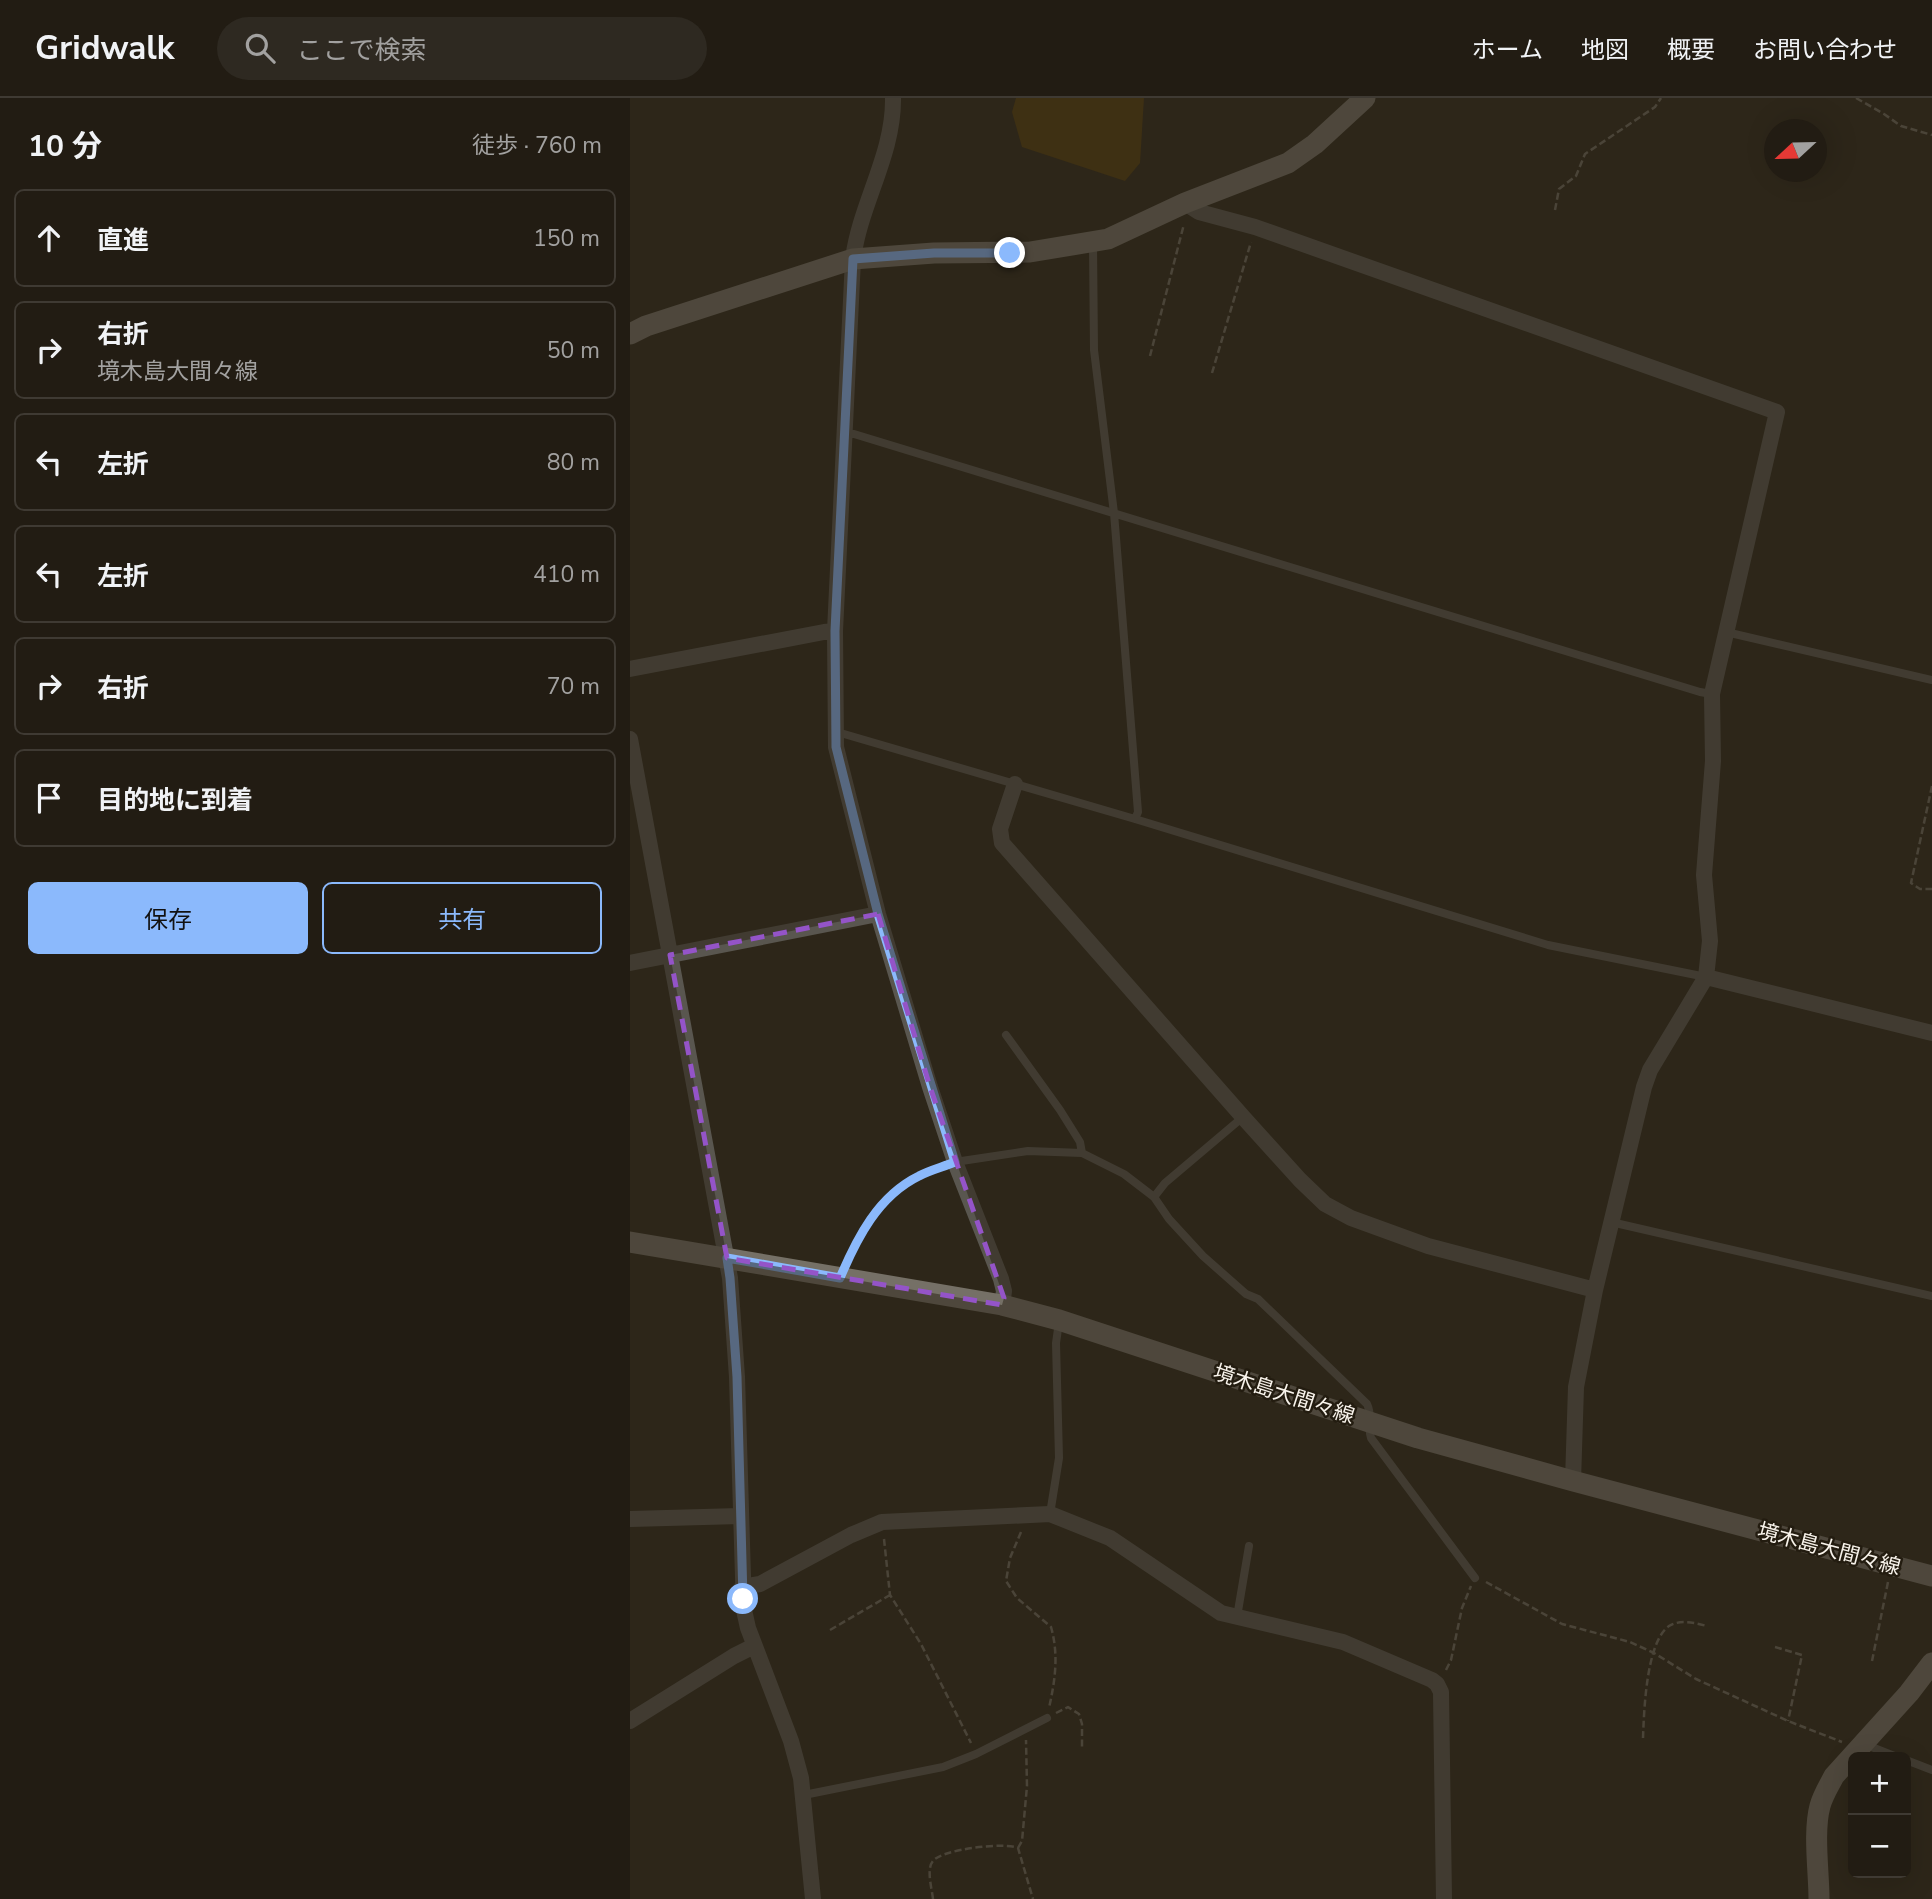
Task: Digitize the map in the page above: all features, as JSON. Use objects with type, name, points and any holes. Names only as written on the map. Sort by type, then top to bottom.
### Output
[{"type":"main road","points":[[630,334],[646,326],[853,259],[924,254],[1030,252],[1094,243],[1192,208],[1288,163],[1315,144],[1365,98]]},
{"type":"main road","name":"境木島大間々線","points":[[630,1242],[1002,1305],[1059,1320],[1419,1438],[1932,1576]]},
{"type":"main road","points":[[1819,1899],[1819,1808],[1834,1776],[1909,1693],[1932,1662]]},
{"type":"street","points":[[893,98],[887,140],[860,222],[853,259],[835,631],[834,734],[842,776],[878,914],[955,1162],[1001,1279],[1004,1291],[1002,1305]]},
{"type":"street","points":[[1192,208],[1255,227],[1776,412],[1712,694],[1713,761],[1704,875],[1710,941],[1706,977],[1650,1070],[1595,1290],[1576,1387],[1573,1481]]},
{"type":"street","points":[[630,669],[835,631]]},
{"type":"street","points":[[630,739],[730,1278],[737,1377],[744,1610],[754,1646],[791,1741],[804,1795],[813,1899]]},
{"type":"street","points":[[1015,784],[1000,829],[1002,843],[1300,1180],[1336,1211],[1428,1246],[1595,1290]]},
{"type":"street","points":[[630,963],[878,914]]},
{"type":"street","points":[[1706,977],[1932,1033]]},
{"type":"street","points":[[742,1587],[760,1584],[851,1535],[882,1522],[1050,1514],[1110,1538],[1221,1613],[1343,1642],[1437,1684],[1441,1692],[1444,1899]]},
{"type":"street","points":[[630,1519],[740,1516]]},
{"type":"street","points":[[630,1721],[754,1646]]},
{"type":"lane","points":[[1094,243],[1094,350],[1114,513],[1138,812],[1135,819]]},
{"type":"lane","points":[[844,434],[854,434],[1712,694]]},
{"type":"lane","points":[[1726,632],[1932,680]]},
{"type":"lane","points":[[834,734],[845,734],[1135,819],[1548,945],[1706,977]]},
{"type":"lane","points":[[1006,1035],[1060,1110],[1080,1142],[1082,1153]]},
{"type":"lane","points":[[1154,1197],[1165,1183],[1243,1117]]},
{"type":"lane","points":[[955,1162],[1028,1151],[1082,1153],[1124,1174],[1154,1197],[1169,1219],[1203,1256],[1246,1294],[1258,1299],[1356,1391],[1371,1412],[1371,1438],[1475,1578]]},
{"type":"lane","points":[[1611,1222],[1932,1296]]},
{"type":"lane","points":[[1050,1514],[1059,1458],[1056,1343],[1059,1320]]},
{"type":"lane","points":[[1237,1617],[1249,1546]]},
{"type":"lane","points":[[804,1795],[943,1767],[976,1754],[1047,1718]]},
{"type":"lane","points":[[1860,1746],[1883,1752]]},
{"type":"lane","points":[[1911,1762],[1932,1770]]},
{"type":"path","points":[[1555,210],[1559,189],[1576,176],[1585,154],[1655,107],[1661,98]]},
{"type":"path","points":[[1856,98],[1901,126],[1932,135]]},
{"type":"path","points":[[1150,356],[1187,212],[1192,208]]},
{"type":"path","points":[[1212,373],[1255,227]]},
{"type":"path","points":[[1932,786],[1911,883],[1920,889],[1932,889]]},
{"type":"path","points":[[840,1278],[866,1224],[897,1190],[919,1176],[955,1162]]},
{"type":"path","points":[[1027,1514],[1027,1521],[1010,1558],[1006,1581],[1017,1598],[1051,1628],[1056,1679],[1047,1718]]},
{"type":"path","points":[[882,1522],[890,1595],[920,1644],[976,1754]]},
{"type":"path","points":[[1872,1661],[1891,1566]]},
{"type":"path","points":[[1437,1684],[1451,1660],[1462,1608],[1475,1578],[1493,1584],[1540,1614],[1562,1624],[1615,1637],[1654,1653],[1696,1679],[1788,1721],[1860,1746]]},
{"type":"path","points":[[830,1630],[890,1595]]},
{"type":"path","points":[[1643,1738],[1645,1694],[1661,1634],[1670,1625],[1686,1622],[1707,1626]]},
{"type":"path","points":[[1775,1647],[1802,1655],[1788,1721]]},
{"type":"path","points":[[1047,1718],[1068,1707],[1079,1714],[1082,1724],[1082,1750]]},
{"type":"path","points":[[1026,1730],[1027,1786],[1022,1841],[1018,1848],[1033,1899]]},
{"type":"path","points":[[933,1899],[930,1867],[939,1856],[1004,1844],[1018,1848]]},
{"type":"highlighted area","points":[[878,914],[930,1087],[1004,1298],[1002,1305],[727,1258],[670,955]]},
{"type":"shaded area","points":[[1016,98],[1144,98],[1140,163],[1125,181],[1022,147],[1012,112]]},
{"type":"route","points":[[743,1599],[737,1377],[727,1258],[840,1278],[866,1224],[897,1190],[919,1176],[955,1162],[878,914],[842,776],[834,734],[835,631],[853,259],[934,253],[1010,253]]}]
